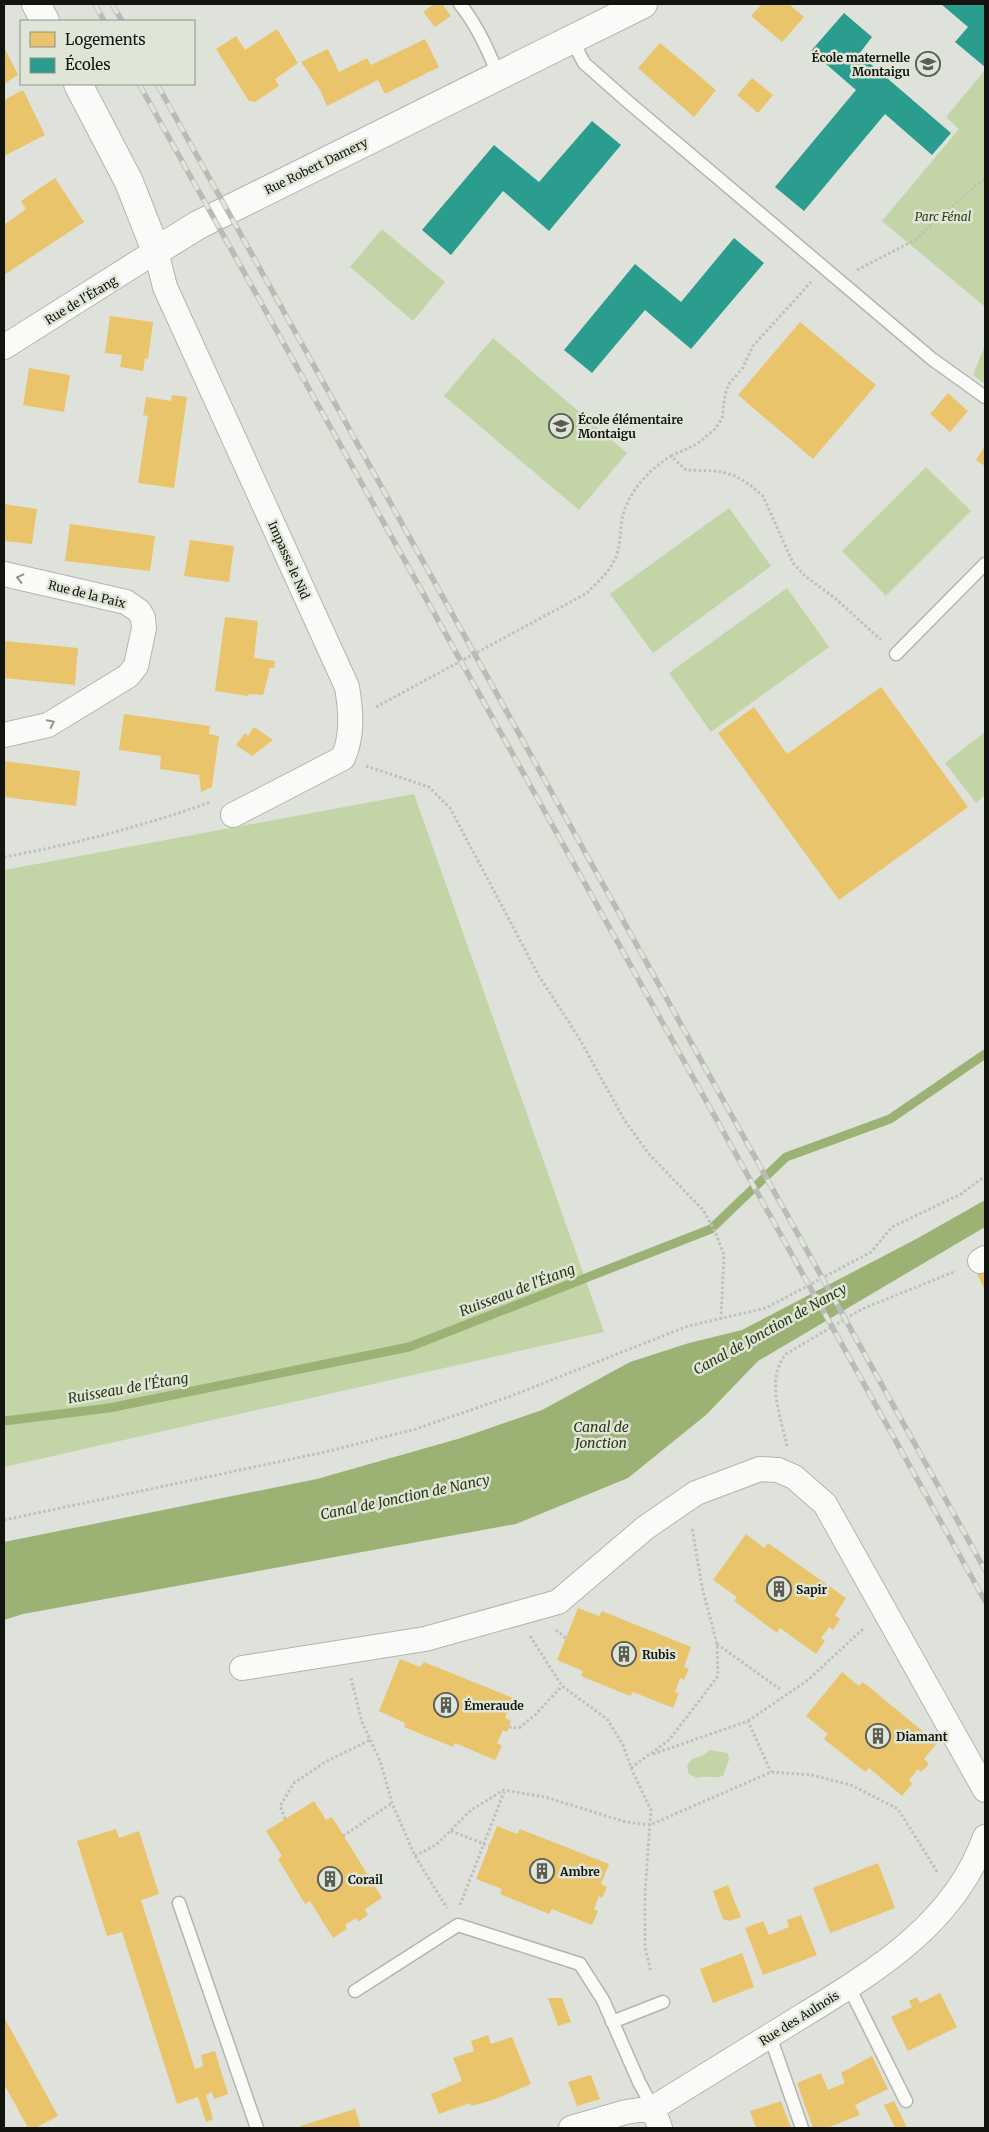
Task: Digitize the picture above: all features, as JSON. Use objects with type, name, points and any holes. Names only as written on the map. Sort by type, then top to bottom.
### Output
[{"type":"street","points":[[36,4],[44,20]]},
{"type":"street","name":"Rue Robert Damery","points":[[156,251],[198,225],[571,38],[643,4]]},
{"type":"street","points":[[79,85],[129,182],[156,251]]},
{"type":"street","name":"Rue de l'Étang","points":[[4,346],[156,251]]},
{"type":"street","name":"Impasse le Nid","points":[[156,251],[165,287],[347,687],[350,722],[348,746],[342,758]]},
{"type":"street","name":"Rue de la Paix","points":[[4,574],[126,602],[139,611],[143,618],[144,628],[136,666],[122,682],[48,725],[4,735]]},
{"type":"street","points":[[233,815],[342,758]]},
{"type":"street","points":[[242,1668],[425,1639],[558,1602],[645,1528],[687,1499],[728,1480],[760,1469],[778,1470],[794,1477],[825,1504],[985,1790]]},
{"type":"street","name":"Rue des Aulnois","points":[[570,2128],[626,2112],[656,2118],[770,2036],[876,1970],[920,1932],[955,1896],[967,1877],[984,1842]]},
{"type":"lane","points":[[460,4],[490,53],[498,75]]},
{"type":"lane","points":[[571,38],[584,63],[932,359],[985,397]]},
{"type":"lane","points":[[896,654],[985,564]]},
{"type":"lane","points":[[179,1903],[257,2128]]},
{"type":"lane","points":[[355,1991],[456,1922],[580,1964],[603,2000],[656,2118]]},
{"type":"lane","points":[[849,1987],[906,2101]]},
{"type":"lane","points":[[612,2022],[662,2002]]},
{"type":"lane","points":[[770,2036],[802,2128]]},
{"type":"path","points":[[839,279],[915,240],[976,185],[985,180]]},
{"type":"path","points":[[350,722],[586,593],[606,573],[615,560],[624,511],[633,493],[645,476],[671,456],[697,444],[715,429],[722,419],[728,385],[742,369],[753,346],[825,268]]},
{"type":"path","points":[[671,456],[686,470],[716,471],[733,475],[750,484],[762,496],[794,563],[805,576],[836,599],[896,654]]},
{"type":"path","points":[[342,758],[429,787],[450,808],[525,952],[579,1038],[625,1121],[649,1154],[703,1210],[715,1231],[724,1255],[721,1319]]},
{"type":"path","points":[[4,857],[68,846],[144,825],[214,801],[225,794],[233,815]]},
{"type":"path","points":[[4,1520],[325,1452],[416,1429],[511,1396],[688,1326],[766,1308],[871,1252],[892,1227],[961,1194],[985,1176]]},
{"type":"path","points":[[794,1477],[779,1409],[775,1377],[779,1363],[786,1354],[862,1309],[983,1260]]},
{"type":"path","points":[[631,1768],[669,1740],[718,1676],[717,1644],[702,1587],[687,1499]]},
{"type":"path","points":[[650,1755],[748,1721],[808,1680],[884,1608]]},
{"type":"path","points":[[518,1613],[536,1648],[562,1686],[607,1719],[623,1745],[631,1768],[651,1810],[645,1892],[645,1947],[650,1972]]},
{"type":"path","points":[[717,1644],[780,1690]]},
{"type":"path","points":[[348,1652],[352,1685],[362,1722],[380,1761],[392,1804],[415,1856],[456,1922]]},
{"type":"path","points":[[509,1727],[519,1728],[535,1715],[562,1686]]},
{"type":"path","points":[[748,1721],[771,1772]]},
{"type":"path","points":[[286,1819],[280,1806],[294,1783],[325,1762],[370,1740]]},
{"type":"path","points":[[415,1856],[436,1845],[471,1810],[504,1790],[545,1797],[626,1822],[650,1825],[771,1772],[812,1775],[851,1785],[898,1809],[924,1852],[955,1896]]},
{"type":"path","points":[[456,1922],[504,1790]]},
{"type":"path","points":[[344,1836],[392,1804]]},
{"type":"path","points":[[451,1831],[489,1846]]},
{"type":"green space","name":"Parc Fénal","points":[[985,70],[985,307],[882,221],[959,129],[946,117]]},
{"type":"green space","points":[[382,229],[445,282],[413,321],[350,267]]},
{"type":"green space","points":[[493,338],[627,453],[579,510],[444,396]]},
{"type":"green space","points":[[985,345],[985,384],[973,375]]},
{"type":"green space","points":[[926,467],[971,511],[886,596],[842,551]]},
{"type":"green space","points":[[729,508],[771,566],[653,653],[610,594]]},
{"type":"green space","points":[[787,588],[829,647],[711,732],[669,673]]},
{"type":"green space","points":[[985,732],[985,795],[976,803],[945,763]]},
{"type":"green space","points":[[414,794],[604,1332],[4,1467],[4,870]]},
{"type":"green space","points":[[710,1750],[728,1753],[729,1760],[723,1776],[697,1778],[689,1774],[687,1766],[692,1759],[702,1756]]},
{"type":"water","name":"Canal de Jonction","points":[[985,1200],[985,1227],[758,1361],[706,1415],[628,1478],[516,1524],[23,1614],[4,1620],[4,1542],[317,1479],[461,1438],[542,1410],[630,1362],[689,1343],[742,1330],[918,1238]]},
{"type":"building: Logements","points":[[434,4],[442,4],[451,16],[435,27],[423,12]]},
{"type":"building: Logements","points":[[762,4],[789,4],[804,17],[782,42],[751,16]]},
{"type":"building: Logements","points":[[277,29],[298,63],[275,79],[279,86],[255,102],[249,101],[216,49],[236,36],[245,50]]},
{"type":"building: Logements","points":[[425,39],[439,67],[385,94],[378,80],[327,106],[320,90],[301,62],[328,49],[339,72],[367,58],[371,65]]},
{"type":"building: Logements","points":[[660,43],[716,90],[694,117],[638,68]]},
{"type":"building: Logements","points":[[4,47],[18,75],[4,84]]},
{"type":"building: Logements","points":[[752,78],[773,95],[758,113],[737,95]]},
{"type":"building: Logements","points":[[23,90],[45,135],[4,156],[4,100]]},
{"type":"building: Logements","points":[[55,178],[84,222],[4,275],[4,225],[26,209],[21,201]]},
{"type":"building: Logements","points":[[110,316],[153,322],[148,359],[145,358],[143,371],[120,367],[122,355],[105,353]]},
{"type":"building: Logements","points":[[800,322],[876,385],[813,459],[738,395]]},
{"type":"building: Logements","points":[[29,368],[70,375],[64,412],[23,405]]},
{"type":"building: Logements","points":[[948,393],[968,411],[950,432],[930,414]]},
{"type":"building: Logements","points":[[172,395],[187,397],[174,488],[138,483],[148,416],[143,415],[146,397],[171,401]]},
{"type":"building: Logements","points":[[985,446],[985,466],[976,460]]},
{"type":"building: Logements","points":[[4,504],[37,509],[32,544],[4,541]]},
{"type":"building: Logements","points":[[70,524],[155,536],[150,571],[65,561]]},
{"type":"building: Logements","points":[[190,540],[234,546],[229,582],[184,576]]},
{"type":"building: Logements","points":[[225,617],[258,621],[254,658],[275,661],[274,668],[270,668],[263,695],[249,694],[248,696],[215,691]]},
{"type":"building: Logements","points":[[4,641],[78,648],[75,685],[4,678]]},
{"type":"building: Logements","points":[[881,687],[968,807],[839,900],[718,733],[754,707],[787,754]]},
{"type":"building: Logements","points":[[124,714],[210,726],[209,734],[219,736],[212,787],[201,792],[199,775],[160,769],[161,756],[119,750]]},
{"type":"building: Logements","points":[[254,727],[273,740],[252,756],[236,745],[245,733],[248,736]]},
{"type":"building: Logements","points":[[4,761],[80,771],[76,806],[4,797]]},
{"type":"building: Logements","points":[[985,1269],[985,1290],[977,1274]]},
{"type":"building: Logements","name":"Sapir","points":[[746,1534],[764,1548],[768,1543],[846,1598],[835,1615],[840,1619],[833,1630],[829,1627],[821,1638],[825,1641],[816,1654],[780,1628],[777,1633],[734,1601],[737,1597],[713,1580]]},
{"type":"building: Logements","name":"Rubis","points":[[578,1608],[599,1616],[602,1611],[691,1647],[684,1667],[689,1669],[684,1680],[680,1678],[675,1692],[679,1693],[673,1708],[633,1692],[630,1696],[581,1676],[583,1671],[557,1660]]},
{"type":"building: Logements","name":"Émeraude","points":[[400,1659],[420,1667],[424,1662],[513,1698],[505,1718],[511,1721],[507,1732],[503,1730],[497,1743],[502,1746],[495,1760],[455,1743],[453,1747],[404,1727],[405,1723],[379,1711]]},
{"type":"building: Logements","name":"Diamant","points":[[842,1672],[859,1686],[863,1682],[937,1743],[924,1759],[929,1764],[921,1772],[918,1769],[909,1780],[912,1784],[902,1796],[869,1768],[865,1772],[824,1739],[828,1734],[806,1716]]},
{"type":"building: Logements","name":"Corail","points":[[314,1801],[326,1820],[332,1817],[382,1898],[365,1909],[368,1915],[358,1922],[356,1918],[345,1925],[347,1929],[333,1938],[310,1901],[305,1904],[278,1859],[282,1856],[266,1831]]},
{"type":"building: Logements","name":"Ambre","points":[[497,1826],[517,1834],[520,1829],[609,1864],[601,1884],[607,1887],[602,1898],[599,1896],[594,1909],[598,1911],[592,1925],[552,1909],[549,1914],[500,1894],[502,1889],[476,1879]]},
{"type":"building: Logements","points":[[116,1829],[119,1838],[139,1831],[159,1894],[141,1900],[195,2069],[203,2066],[201,2055],[215,2051],[228,2094],[214,2099],[212,2092],[206,2095],[213,2119],[206,2122],[198,2097],[177,2104],[122,1932],[107,1936],[77,1841]]},
{"type":"building: Logements","points":[[878,1863],[895,1908],[830,1933],[813,1888]]},
{"type":"building: Logements","points":[[728,1885],[741,1917],[729,1921],[723,1919],[713,1891]]},
{"type":"building: Logements","points":[[801,1915],[817,1955],[763,1975],[745,1928],[763,1921],[769,1935],[789,1927],[787,1920]]},
{"type":"building: Logements","points":[[742,1953],[754,1987],[713,2003],[700,1969]]},
{"type":"building: Logements","points":[[940,1993],[957,2027],[908,2051],[891,2017],[912,2007],[909,2001],[917,1997],[920,2003]]},
{"type":"building: Logements","points":[[548,1998],[562,1998],[571,2022],[558,2026]]},
{"type":"building: Logements","points":[[4,2017],[58,2116],[35,2128],[28,2128],[4,2084]]},
{"type":"building: Logements","points":[[488,2035],[491,2044],[512,2037],[531,2084],[493,2100],[471,2106],[470,2103],[439,2114],[431,2094],[462,2081],[453,2058],[474,2051],[471,2041]]},
{"type":"building: Logements","points":[[872,2056],[888,2089],[855,2105],[860,2115],[827,2128],[813,2128],[797,2083],[821,2073],[828,2090],[845,2083],[841,2073]]},
{"type":"building: Logements","points":[[591,2075],[600,2099],[577,2106],[568,2082]]},
{"type":"building: Logements","points":[[781,2101],[791,2128],[756,2128],[750,2111]]},
{"type":"building: Logements","points":[[894,2101],[907,2128],[895,2128],[884,2105]]},
{"type":"building: Logements","points":[[355,2109],[361,2128],[301,2128],[300,2126]]},
{"type":"building: Écoles","points":[[941,4],[985,4],[985,67],[955,42],[968,27]]},
{"type":"building: Écoles","points":[[844,13],[872,37],[859,54],[951,133],[932,155],[885,114],[804,211],[775,187],[856,90],[811,51]]},
{"type":"building: Écoles","points":[[592,121],[621,145],[549,231],[503,191],[451,255],[422,230],[494,145],[539,182]]},
{"type":"building: Écoles","points":[[734,238],[764,263],[691,349],[645,310],[592,373],[564,350],[635,264],[681,302]]},
{"type":"waterway","name":"Ruisseau de l'Étang","points":[[4,1421],[109,1408],[409,1347],[711,1229],[786,1157],[890,1119],[985,1054]]},
{"type":"railway","points":[[95,4],[103,20]]},
{"type":"railway","points":[[112,4],[121,20]]},
{"type":"railway","points":[[140,85],[985,1601]]},
{"type":"railway","points":[[158,85],[985,1570]]},
{"type":"place","name":"École maternelle Montaigu","points":[[928,64]]},
{"type":"place","name":"École élémentaire Montaigu","points":[[561,426]]},
{"type":"place","name":"Sapir","points":[[779,1589]]},
{"type":"place","name":"Rubis","points":[[624,1654]]},
{"type":"place","name":"Émeraude","points":[[446,1705]]},
{"type":"place","name":"Diamant","points":[[878,1736]]},
{"type":"place","name":"Ambre","points":[[542,1871]]},
{"type":"place","name":"Corail","points":[[330,1879]]},
{"type":"water label","name":"Canal de Jonction de Nancy","points":[[770,1329]]},
{"type":"water label","name":"Canal de Jonction de Nancy","points":[[405,1497]]}]
